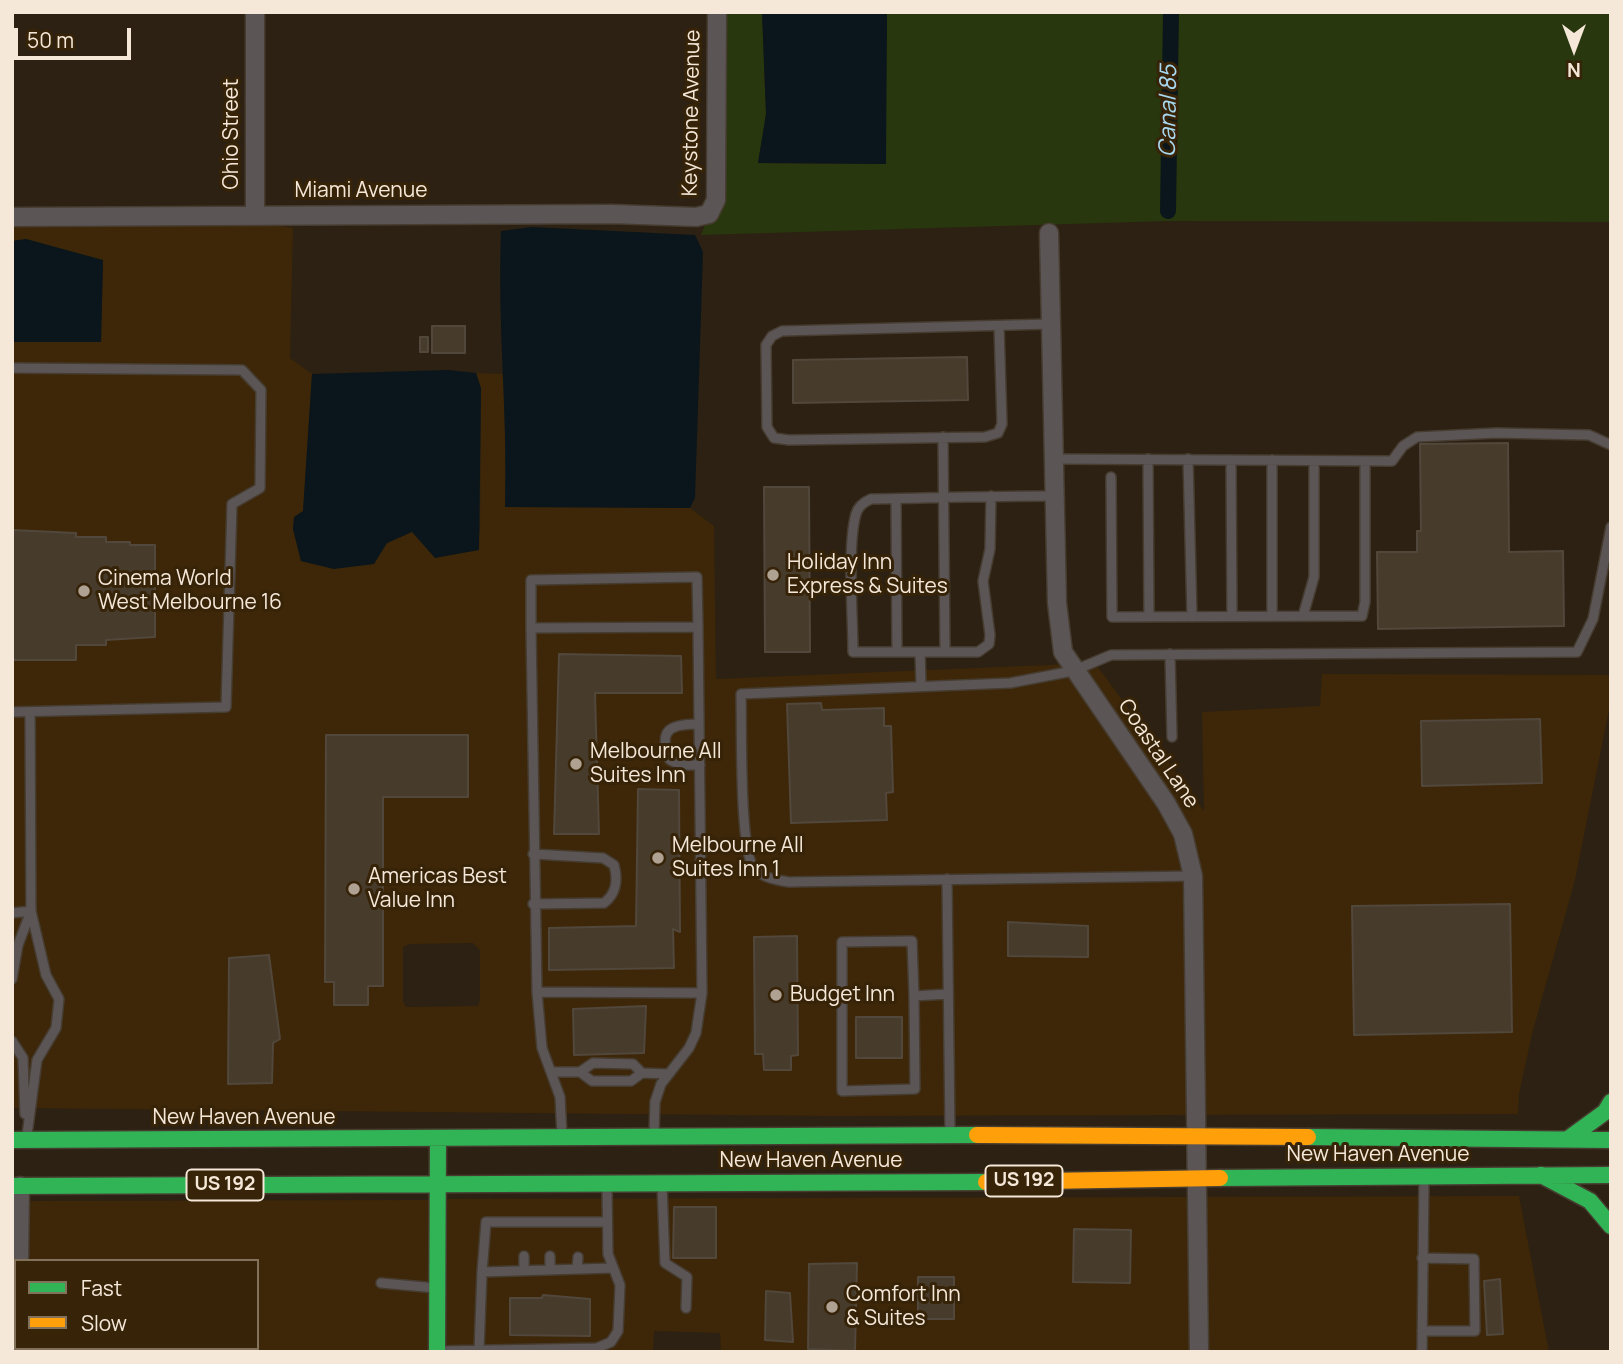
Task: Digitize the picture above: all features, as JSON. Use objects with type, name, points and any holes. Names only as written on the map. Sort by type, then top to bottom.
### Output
[{"type":"main road","points":[[1568,1139],[1605,1112],[1611,1102]]},
{"type":"main road","name":"New Haven Avenue","points":[[19,1140],[950,1135],[1611,1140]]},
{"type":"main road","points":[[437,1351],[438,1138]]},
{"type":"main road","points":[[46,1157],[87,1139]]},
{"type":"main road","points":[[17,1157],[19,1140]]},
{"type":"main road","points":[[16,1186],[30,1171]]},
{"type":"main road","points":[[1541,1175],[1581,1195],[1605,1215],[1611,1226]]},
{"type":"main road","name":"New Haven Avenue","points":[[16,1186],[1611,1175]]},
{"type":"street","name":"Ohio Street","points":[[255,12],[255,214]]},
{"type":"street","name":"Keystone Avenue","points":[[709,214],[716,201],[717,12]]},
{"type":"street","name":"Miami Avenue","points":[[12,217],[612,214],[696,217],[709,214]]},
{"type":"street","name":"Coastal Lane","points":[[1049,233],[1057,603],[1063,652],[1073,671],[1166,803],[1183,834],[1193,876],[1199,1352]]},
{"type":"street","points":[[16,1186],[19,1259]]},
{"type":"lane","points":[[999,326],[1002,424],[998,433],[985,437],[789,440],[774,438],[767,427],[766,345],[772,336],[782,331],[1051,324]]},
{"type":"lane","points":[[12,368],[242,370],[261,390],[260,488],[232,504],[226,706],[12,712]]},
{"type":"lane","points":[[1054,459],[1392,461],[1403,446],[1416,437],[1496,433],[1590,435],[1611,445]]},
{"type":"lane","points":[[943,437],[945,652]]},
{"type":"lane","points":[[1148,459],[1149,617]]},
{"type":"lane","points":[[1188,459],[1192,617]]},
{"type":"lane","points":[[1231,460],[1232,616]]},
{"type":"lane","points":[[1272,460],[1272,616]]},
{"type":"lane","points":[[1303,616],[1314,577],[1314,461]]},
{"type":"lane","points":[[1111,477],[1112,617],[1362,616],[1365,602],[1365,461]]},
{"type":"lane","points":[[991,496],[990,549],[983,581],[989,644],[978,652],[853,652],[853,534],[856,512],[863,503],[871,499],[991,496],[1055,496]]},
{"type":"lane","points":[[896,499],[897,652]]},
{"type":"lane","points":[[1193,876],[789,882],[768,878],[753,867],[745,842],[741,694],[921,684],[1010,683],[1073,671],[1111,654],[1577,652],[1593,619],[1611,527]]},
{"type":"lane","points":[[562,1136],[560,1097],[542,1048],[537,992],[533,904],[531,580],[697,577],[702,993],[696,1033],[680,1063],[668,1074],[655,1102],[654,1136]]},
{"type":"lane","points":[[531,628],[698,627]]},
{"type":"lane","points":[[920,652],[921,684]]},
{"type":"lane","points":[[1170,654],[1172,737]]},
{"type":"lane","points":[[19,1140],[37,1060],[56,1028],[59,999],[46,975],[31,911],[30,712]]},
{"type":"lane","points":[[699,724],[678,724],[670,728],[665,747],[670,760],[680,765],[700,765]]},
{"type":"lane","points":[[533,854],[603,858],[614,865],[616,874],[614,893],[604,903],[533,904]]},
{"type":"lane","points":[[947,879],[950,1135]]},
{"type":"lane","points":[[12,913],[31,911]]},
{"type":"lane","points":[[12,979],[18,945],[31,911]]},
{"type":"lane","points":[[912,941],[914,996],[915,1089],[842,1091],[842,942],[912,941]]},
{"type":"lane","points":[[537,992],[702,993]]},
{"type":"lane","points":[[914,996],[948,994]]},
{"type":"lane","points":[[12,1041],[23,1058],[19,1140]]},
{"type":"lane","points":[[551,1072],[580,1072],[593,1063],[633,1064],[642,1073]]},
{"type":"lane","points":[[580,1072],[592,1081],[631,1081],[642,1073],[668,1074]]},
{"type":"lane","points":[[1422,1352],[1424,1175]]},
{"type":"lane","points":[[662,1182],[665,1264],[687,1278],[686,1308]]},
{"type":"lane","points":[[437,1351],[597,1348],[611,1342],[618,1331],[620,1285],[608,1254],[607,1183]]},
{"type":"lane","points":[[480,1350],[486,1222],[524,1226],[578,1226],[607,1222]]},
{"type":"lane","points":[[524,1256],[524,1270]]},
{"type":"lane","points":[[550,1256],[550,1269]]},
{"type":"lane","points":[[577,1269],[578,1257]]},
{"type":"lane","points":[[1422,1258],[1474,1259],[1475,1331],[1422,1331]]},
{"type":"lane","points":[[482,1272],[613,1268]]},
{"type":"lane","points":[[381,1283],[437,1288]]},
{"type":"shaded area","points":[[762,12],[887,12],[886,164],[758,163],[766,114]]},
{"type":"shaded area","points":[[160,208],[293,228],[290,358],[312,374],[303,512],[294,518],[293,529],[301,561],[334,569],[412,531],[436,558],[480,534],[481,389],[476,373],[505,374],[505,507],[690,508],[714,526],[716,679],[1095,663],[1204,811],[1202,712],[1320,706],[1322,674],[1611,675],[1611,700],[1575,880],[1532,1034],[1519,1094],[1518,1114],[831,1116],[12,1108],[12,342],[101,342],[103,261],[26,239],[12,241],[12,209]],"holes":[[[473,943],[480,950],[478,1006],[406,1007],[403,1001],[403,947],[409,944]]]},
{"type":"shaded area","points":[[532,227],[695,235],[703,252],[695,498],[690,508],[505,507],[501,231]]},
{"type":"shaded area","points":[[26,239],[103,260],[101,342],[12,342],[12,241]]},
{"type":"shaded area","points":[[448,370],[476,373],[481,388],[479,550],[435,558],[412,532],[387,543],[374,564],[334,569],[301,561],[293,529],[294,517],[303,511],[312,374]]},
{"type":"shaded area","points":[[1519,1196],[1549,1352],[721,1352],[720,1333],[654,1331],[653,1352],[445,1352],[445,1199]]},
{"type":"shaded area","points":[[429,1200],[429,1352],[12,1352],[12,1201]]},
{"type":"green space","points":[[716,12],[762,12],[766,114],[758,163],[885,164],[887,12],[1611,12],[1611,222],[1169,221],[701,235],[714,203]]},
{"type":"building","points":[[432,326],[465,326],[465,353],[432,353]]},
{"type":"building","points":[[420,337],[428,337],[428,352],[420,352]]},
{"type":"building","points":[[967,357],[968,400],[793,403],[793,360]]},
{"type":"building","points":[[1508,443],[1509,552],[1563,551],[1564,626],[1378,629],[1377,552],[1417,552],[1417,531],[1421,531],[1420,444]]},
{"type":"building","points":[[764,487],[809,487],[810,652],[765,652]]},
{"type":"building","name":"Cinema World West Melbourne 16","points":[[12,530],[76,533],[76,537],[106,537],[106,542],[155,545],[155,637],[106,640],[106,645],[76,645],[76,660],[12,660]]},
{"type":"building","name":"Melbourne All Suites Inn","points":[[559,654],[681,656],[682,693],[595,693],[599,834],[554,834]]},
{"type":"building","points":[[821,703],[822,710],[884,708],[884,726],[891,726],[893,792],[886,793],[887,820],[791,823],[787,704]]},
{"type":"building","points":[[1540,719],[1542,783],[1422,786],[1421,721]]},
{"type":"building","name":"Americas Best Value Inn","points":[[326,735],[468,735],[468,797],[383,797],[383,986],[368,986],[368,1005],[334,1005],[334,982],[325,982]]},
{"type":"building","name":"Melbourne All Suites Inn 1","points":[[638,789],[679,790],[680,932],[673,929],[674,968],[549,970],[549,928],[636,926]]},
{"type":"building","points":[[1510,904],[1512,1032],[1354,1035],[1352,906]]},
{"type":"building","points":[[1008,922],[1088,926],[1088,957],[1008,956]]},
{"type":"building","name":"Budget Inn","points":[[797,936],[798,1055],[791,1056],[791,1070],[764,1070],[763,1054],[755,1054],[754,937]]},
{"type":"building","points":[[269,955],[280,1039],[273,1043],[272,1083],[228,1084],[229,958]]},
{"type":"building","points":[[646,1006],[644,1053],[574,1055],[573,1009]]},
{"type":"building","points":[[856,1017],[902,1017],[902,1058],[856,1058]]},
{"type":"building","points":[[674,1207],[716,1207],[716,1258],[673,1258]]},
{"type":"building","points":[[1074,1229],[1131,1230],[1130,1283],[1073,1282]]},
{"type":"building","name":"Comfort Inn & Suites","points":[[857,1263],[855,1351],[808,1349],[809,1264]]},
{"type":"building","points":[[918,1277],[954,1277],[954,1319],[918,1319]]},
{"type":"building","points":[[1500,1279],[1503,1334],[1487,1335],[1484,1281]]},
{"type":"building","points":[[766,1291],[790,1293],[793,1342],[765,1340]]},
{"type":"building","points":[[543,1295],[590,1299],[590,1336],[510,1335],[510,1298],[542,1298]]},
{"type":"building","points":[[55,1350],[217,1350],[217,1352]]},
{"type":"waterway","name":"Canal 85","points":[[1168,211],[1171,12]]},
{"type":"traffic: fast","points":[[1568,1139],[1605,1112],[1611,1102]]},
{"type":"traffic: fast","points":[[12,1140],[977,1135]]},
{"type":"traffic: fast","points":[[1308,1137],[1611,1140]]},
{"type":"traffic: fast","points":[[437,1352],[438,1138]]},
{"type":"traffic: fast","points":[[1541,1175],[1590,1201],[1611,1226]]},
{"type":"traffic: fast","points":[[1220,1178],[1611,1175]]},
{"type":"traffic: fast","points":[[12,1186],[986,1182]]},
{"type":"traffic: slow","points":[[977,1135],[1308,1137]]},
{"type":"traffic: slow","points":[[986,1182],[1220,1178]]},
{"type":"place","name":"Holiday Inn Express & Suites","points":[[773,575]]},
{"type":"place","name":"Cinema World West Melbourne 16","points":[[84,591]]},
{"type":"place","name":"Melbourne All Suites Inn","points":[[576,764]]},
{"type":"place","name":"Melbourne All Suites Inn 1","points":[[658,858]]},
{"type":"place","name":"Americas Best Value Inn","points":[[354,889]]},
{"type":"place","name":"Budget Inn","points":[[776,995]]},
{"type":"place","name":"Comfort Inn & Suites","points":[[832,1307]]}]
